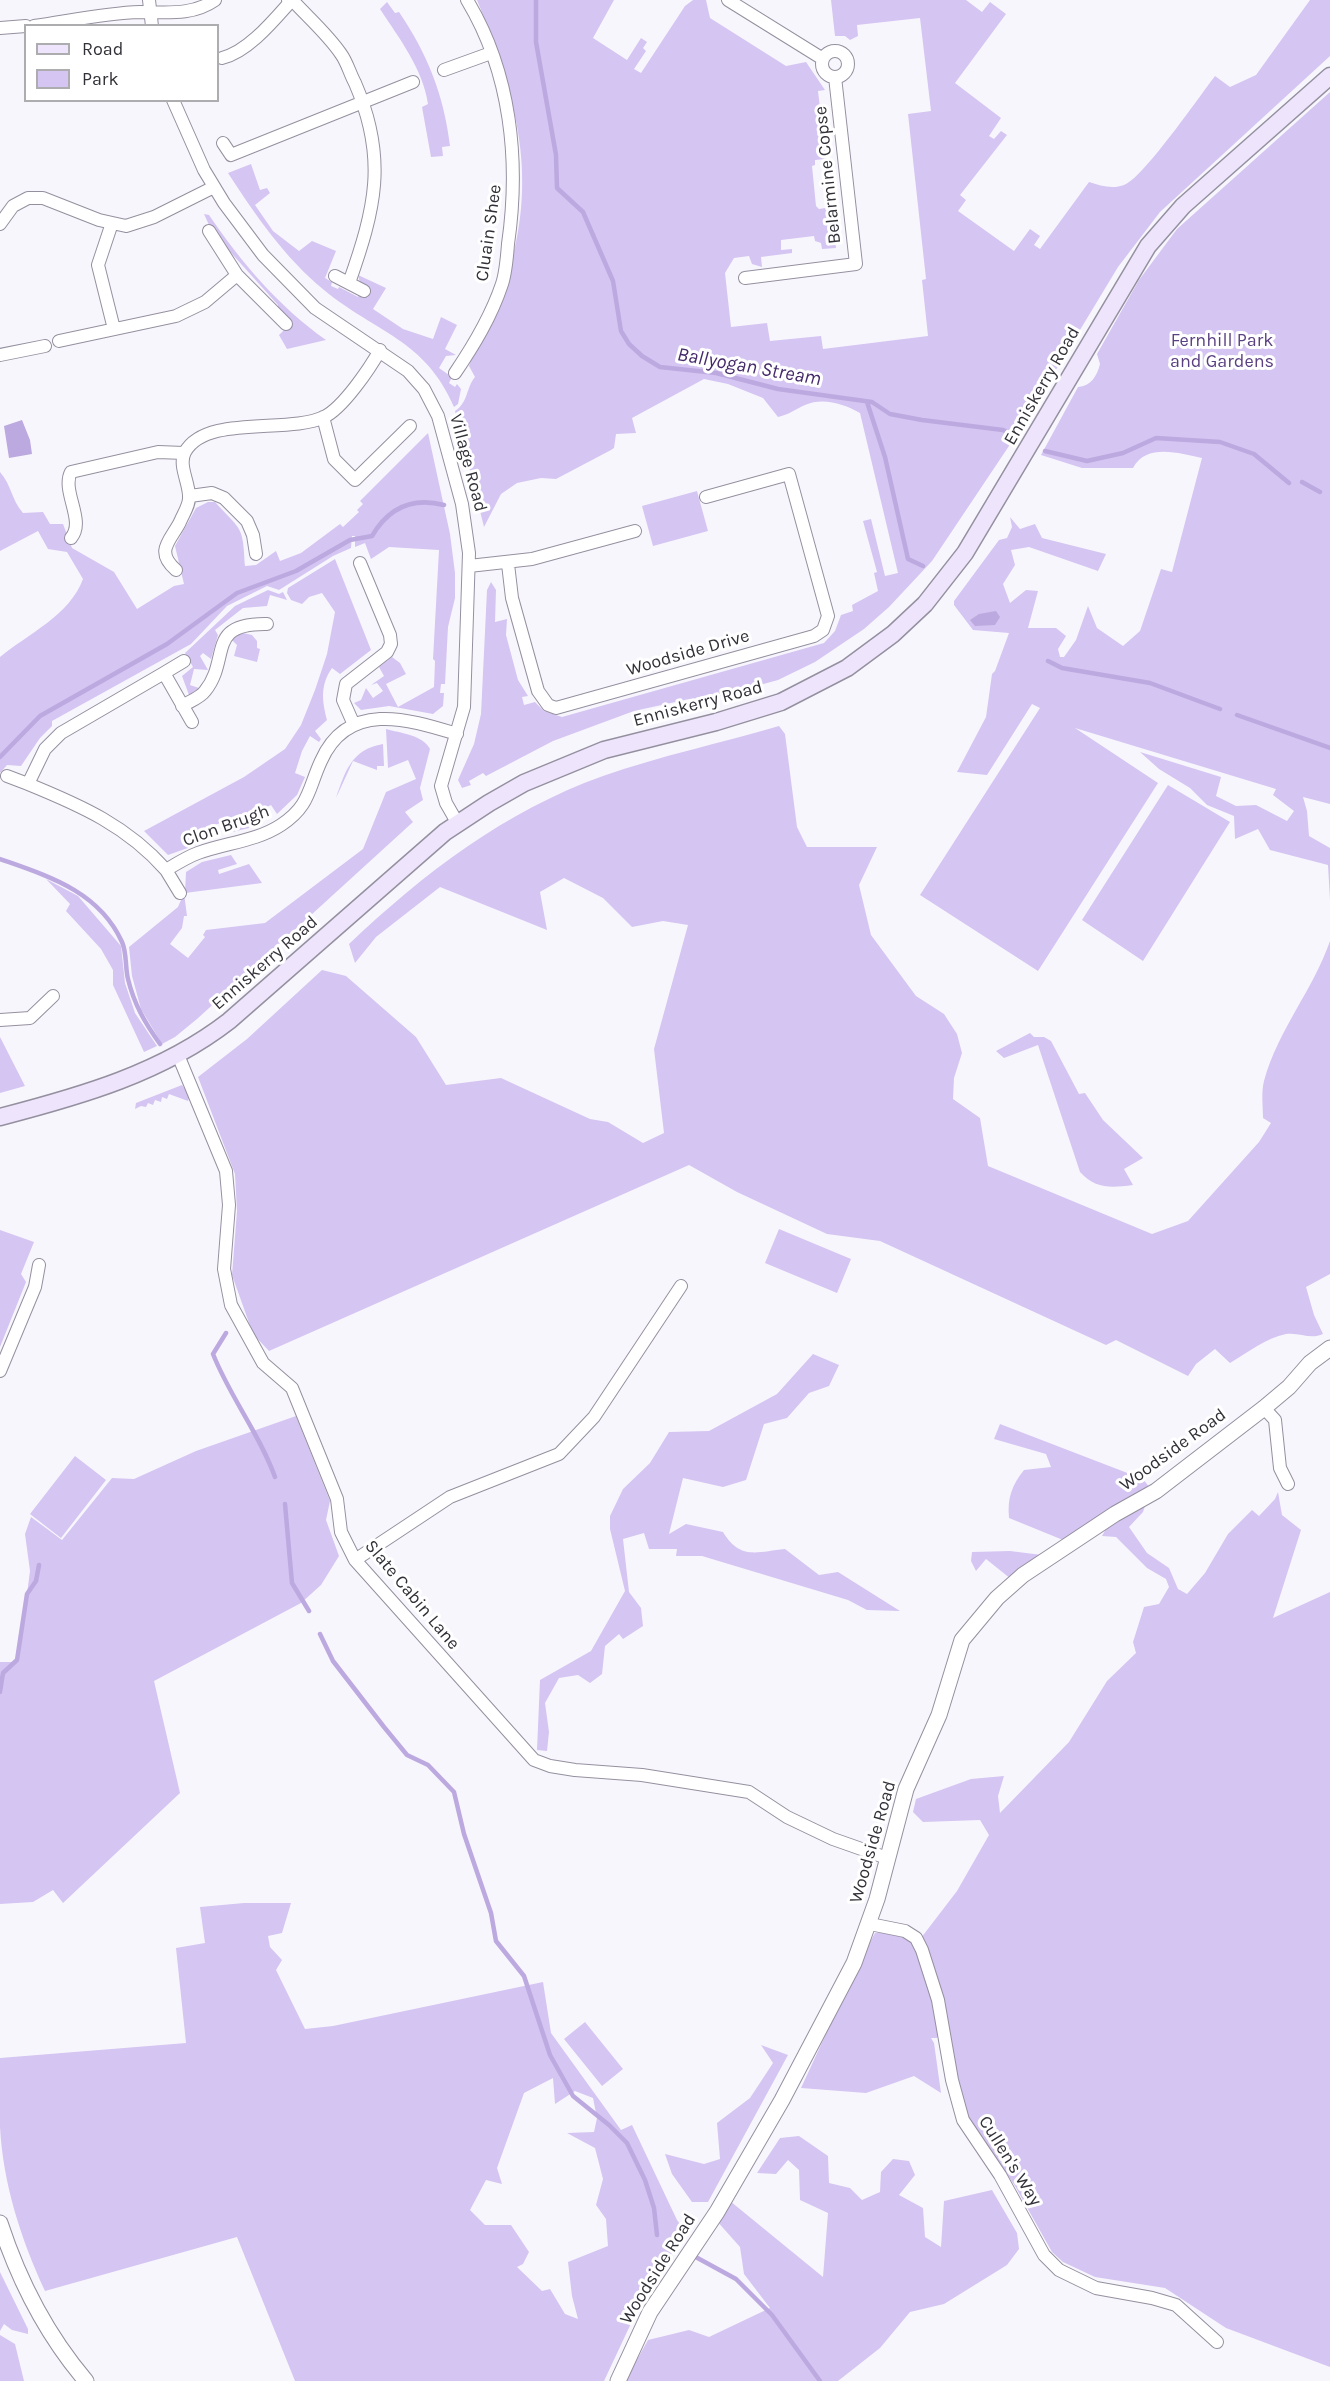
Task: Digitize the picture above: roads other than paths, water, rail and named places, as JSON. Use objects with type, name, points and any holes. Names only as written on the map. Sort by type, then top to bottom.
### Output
[{"type":"main road","name":"Enniskerry Road","points":[[0,1117],[55,1103],[121,1081],[178,1056],[229,1021],[458,824],[524,783],[576,760],[636,741],[716,722],[781,702],[847,668],[893,634],[925,604],[965,554],[1149,246],[1183,206],[1330,76]]},
{"type":"street","points":[[149,0],[151,19]]},
{"type":"street","points":[[67,24],[151,19],[162,14],[192,10],[216,0]]},
{"type":"street","name":"Cluain Shee","points":[[455,373],[482,333],[503,282],[514,207],[515,162],[499,73],[467,0]]},
{"type":"street","name":"Belarmine Copse","points":[[728,0],[823,59]]},
{"type":"street","points":[[222,58],[235,52],[266,30],[293,1],[342,54],[363,101],[377,172],[367,232],[349,283]]},
{"type":"street","points":[[0,28],[24,26]]},
{"type":"street","name":"Belarmine Copse","points":[[836,51],[846,58],[847,70],[836,77],[824,71],[823,59],[828,53],[836,51]]},
{"type":"street","points":[[444,70],[492,53]]},
{"type":"street","name":"Belarmine Copse","points":[[745,278],[856,264],[836,77]]},
{"type":"street","points":[[223,143],[231,155],[413,82]]},
{"type":"street","name":"Village Road","points":[[173,102],[195,153],[214,187],[248,238],[281,276],[323,314],[408,370],[424,389],[438,416],[462,504],[470,566],[464,707],[441,786],[446,803],[458,824]]},
{"type":"street","points":[[0,224],[13,206],[28,198],[43,198],[126,226],[154,217],[214,187]]},
{"type":"street","points":[[112,223],[98,265],[114,329]]},
{"type":"street","points":[[209,231],[237,275],[286,324]]},
{"type":"street","points":[[59,341],[176,316],[205,302],[237,275]]},
{"type":"street","points":[[335,276],[364,291]]},
{"type":"street","points":[[0,355],[45,346]]},
{"type":"street","points":[[176,570],[169,564],[166,543],[177,527],[190,496],[182,460],[184,453],[201,437],[213,432],[248,427],[283,426],[323,417],[365,376],[380,350]]},
{"type":"street","points":[[323,417],[334,459],[355,480],[410,426]]},
{"type":"street","points":[[71,538],[76,529],[68,485],[71,472],[158,452],[184,453]]},
{"type":"street","name":"Woodside Drive","points":[[508,564],[512,598],[538,691],[548,705],[556,708],[814,636],[823,630],[828,616],[789,474],[706,497]]},
{"type":"street","points":[[190,496],[212,493],[224,498],[247,521],[253,535],[256,554]]},
{"type":"street","points":[[470,566],[508,564],[635,531]]},
{"type":"street","points":[[360,563],[390,635],[391,644],[387,652],[346,684],[343,700],[354,725],[376,719],[402,719],[457,734]]},
{"type":"street","points":[[182,706],[207,689],[224,638],[233,630],[252,624],[267,624]]},
{"type":"street","points":[[28,783],[45,749],[61,733],[184,661]]},
{"type":"street","points":[[164,673],[192,722]]},
{"type":"street","name":"Clon Brugh","points":[[166,870],[192,855],[266,834],[280,826],[296,812],[311,793],[326,750],[354,725]]},
{"type":"street","points":[[7,776],[28,783],[117,825],[152,854],[166,870],[180,893]]},
{"type":"street","points":[[0,1020],[30,1018],[53,996]]},
{"type":"street","name":"Slate Cabin Lane","points":[[178,1056],[226,1171],[229,1205],[224,1269],[231,1305],[263,1363],[292,1388],[337,1499],[341,1532],[356,1560],[534,1760],[567,1769],[642,1775],[719,1785],[749,1792],[796,1821],[833,1839],[887,1858]]},
{"type":"street","points":[[0,1371],[34,1287],[39,1265]]},
{"type":"street","points":[[356,1560],[450,1497],[559,1454],[594,1417],[681,1286]]},
{"type":"street","name":"Woodside Road","points":[[618,2381],[650,2312],[717,2212],[782,2100],[854,1963],[870,1924],[906,1789],[939,1715],[962,1640],[997,1598],[1046,1559],[1156,1491],[1289,1388],[1310,1363],[1330,1348]]},
{"type":"street","points":[[1264,1408],[1275,1420],[1280,1468],[1288,1484]]},
{"type":"street","name":"Cullen's Way","points":[[870,1924],[906,1930],[919,1944],[938,2000],[952,2080],[963,2120],[1000,2175],[1044,2255],[1059,2270],[1096,2288],[1152,2298],[1176,2305],[1217,2342]]},
{"type":"street","points":[[0,2223],[20,2278],[34,2307],[86,2381]]},
{"type":"waterway","name":"Ballyogan Stream","points":[[536,0],[536,42],[556,155],[557,188],[583,212],[613,281],[621,331],[629,344],[642,356],[660,367],[716,373],[778,389],[872,402],[890,414],[1003,430],[1015,436]]},
{"type":"waterway","points":[[867,402],[885,457],[908,559],[923,566]]},
{"type":"waterway","name":"Ballyogan Stream","points":[[1045,451],[1087,461],[1123,453],[1156,438],[1220,442],[1254,454],[1289,483]]},
{"type":"waterway","name":"Ballyogan Stream","points":[[1302,482],[1320,492]]},
{"type":"waterway","points":[[0,757],[40,716],[167,644],[237,593],[296,571],[350,540],[372,536],[386,518],[403,507],[422,502],[444,505]]},
{"type":"waterway","points":[[1048,661],[1062,668],[1150,683],[1220,709]]},
{"type":"waterway","points":[[1237,715],[1330,748]]},
{"type":"waterway","points":[[0,859],[54,879],[86,898],[100,910],[112,924],[122,942],[133,997],[160,1044]]},
{"type":"waterway","points":[[226,1333],[213,1354],[261,1445],[275,1477]]},
{"type":"waterway","points":[[285,1504],[292,1583],[309,1611]]},
{"type":"waterway","points":[[0,1692],[3,1673],[17,1660],[27,1594],[36,1581],[39,1565]]},
{"type":"waterway","points":[[320,1634],[333,1661],[407,1755],[428,1765],[454,1792],[464,1834],[491,1913],[496,1941],[524,1976],[550,2055],[573,2096],[627,2143],[645,2180],[654,2208],[657,2235]]},
{"type":"waterway","points":[[692,2255],[736,2279],[772,2315],[820,2381]]},
{"type":"park label","name":"Fernhill Park and Gardens","points":[[1222,351]]}]
